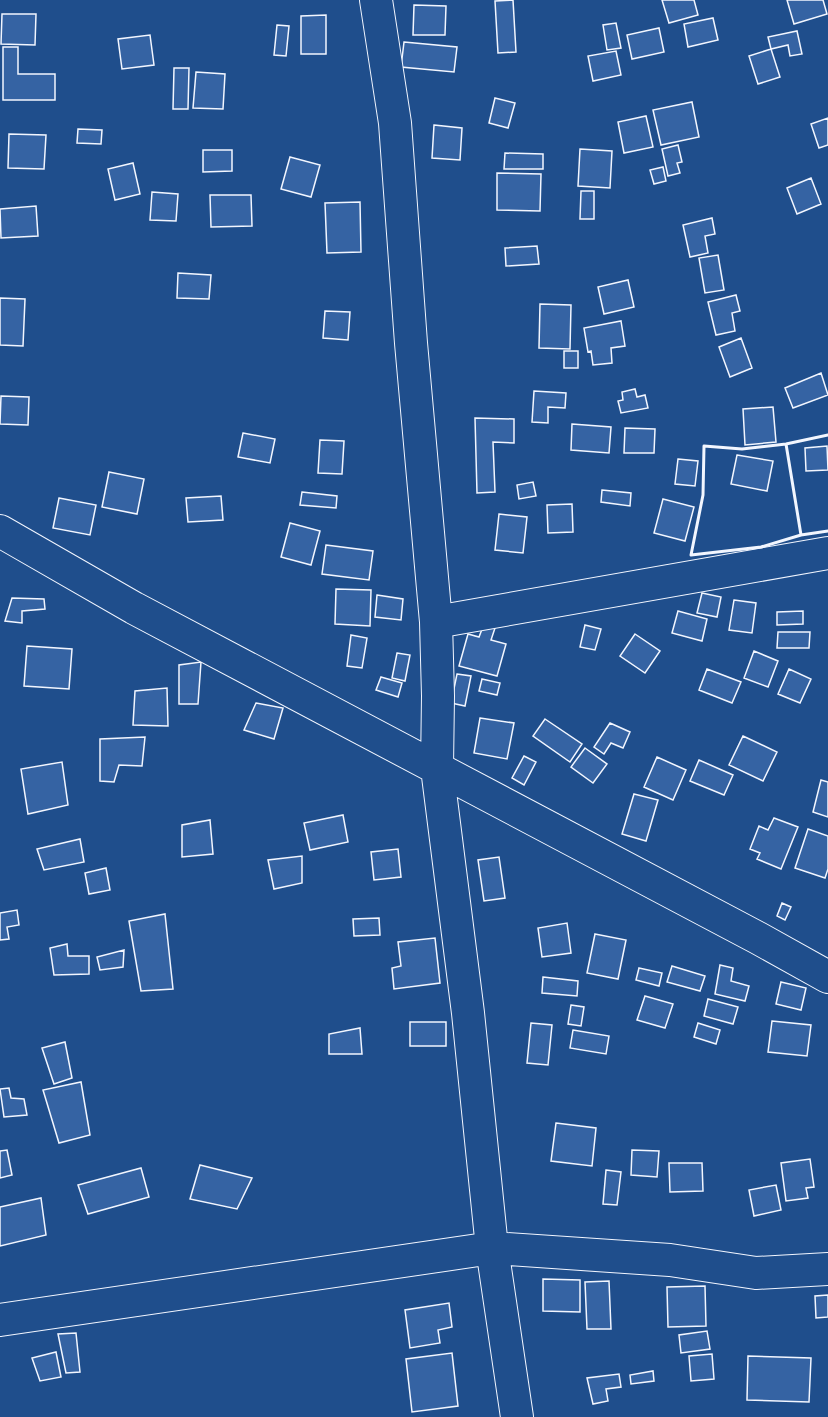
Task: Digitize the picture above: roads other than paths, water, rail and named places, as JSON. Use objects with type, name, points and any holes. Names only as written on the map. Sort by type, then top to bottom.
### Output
[{"type":"street","points":[[376,0],[395,123],[411,343],[436,622],[437,768],[468,1013],[492,1248],[517,1417]]},
{"type":"street","points":[[0,531],[134,608],[828,977]]},
{"type":"street","points":[[436,622],[828,553]]},
{"type":"street","points":[[0,1320],[492,1248],[670,1260],[756,1273],[828,1269]]}]
